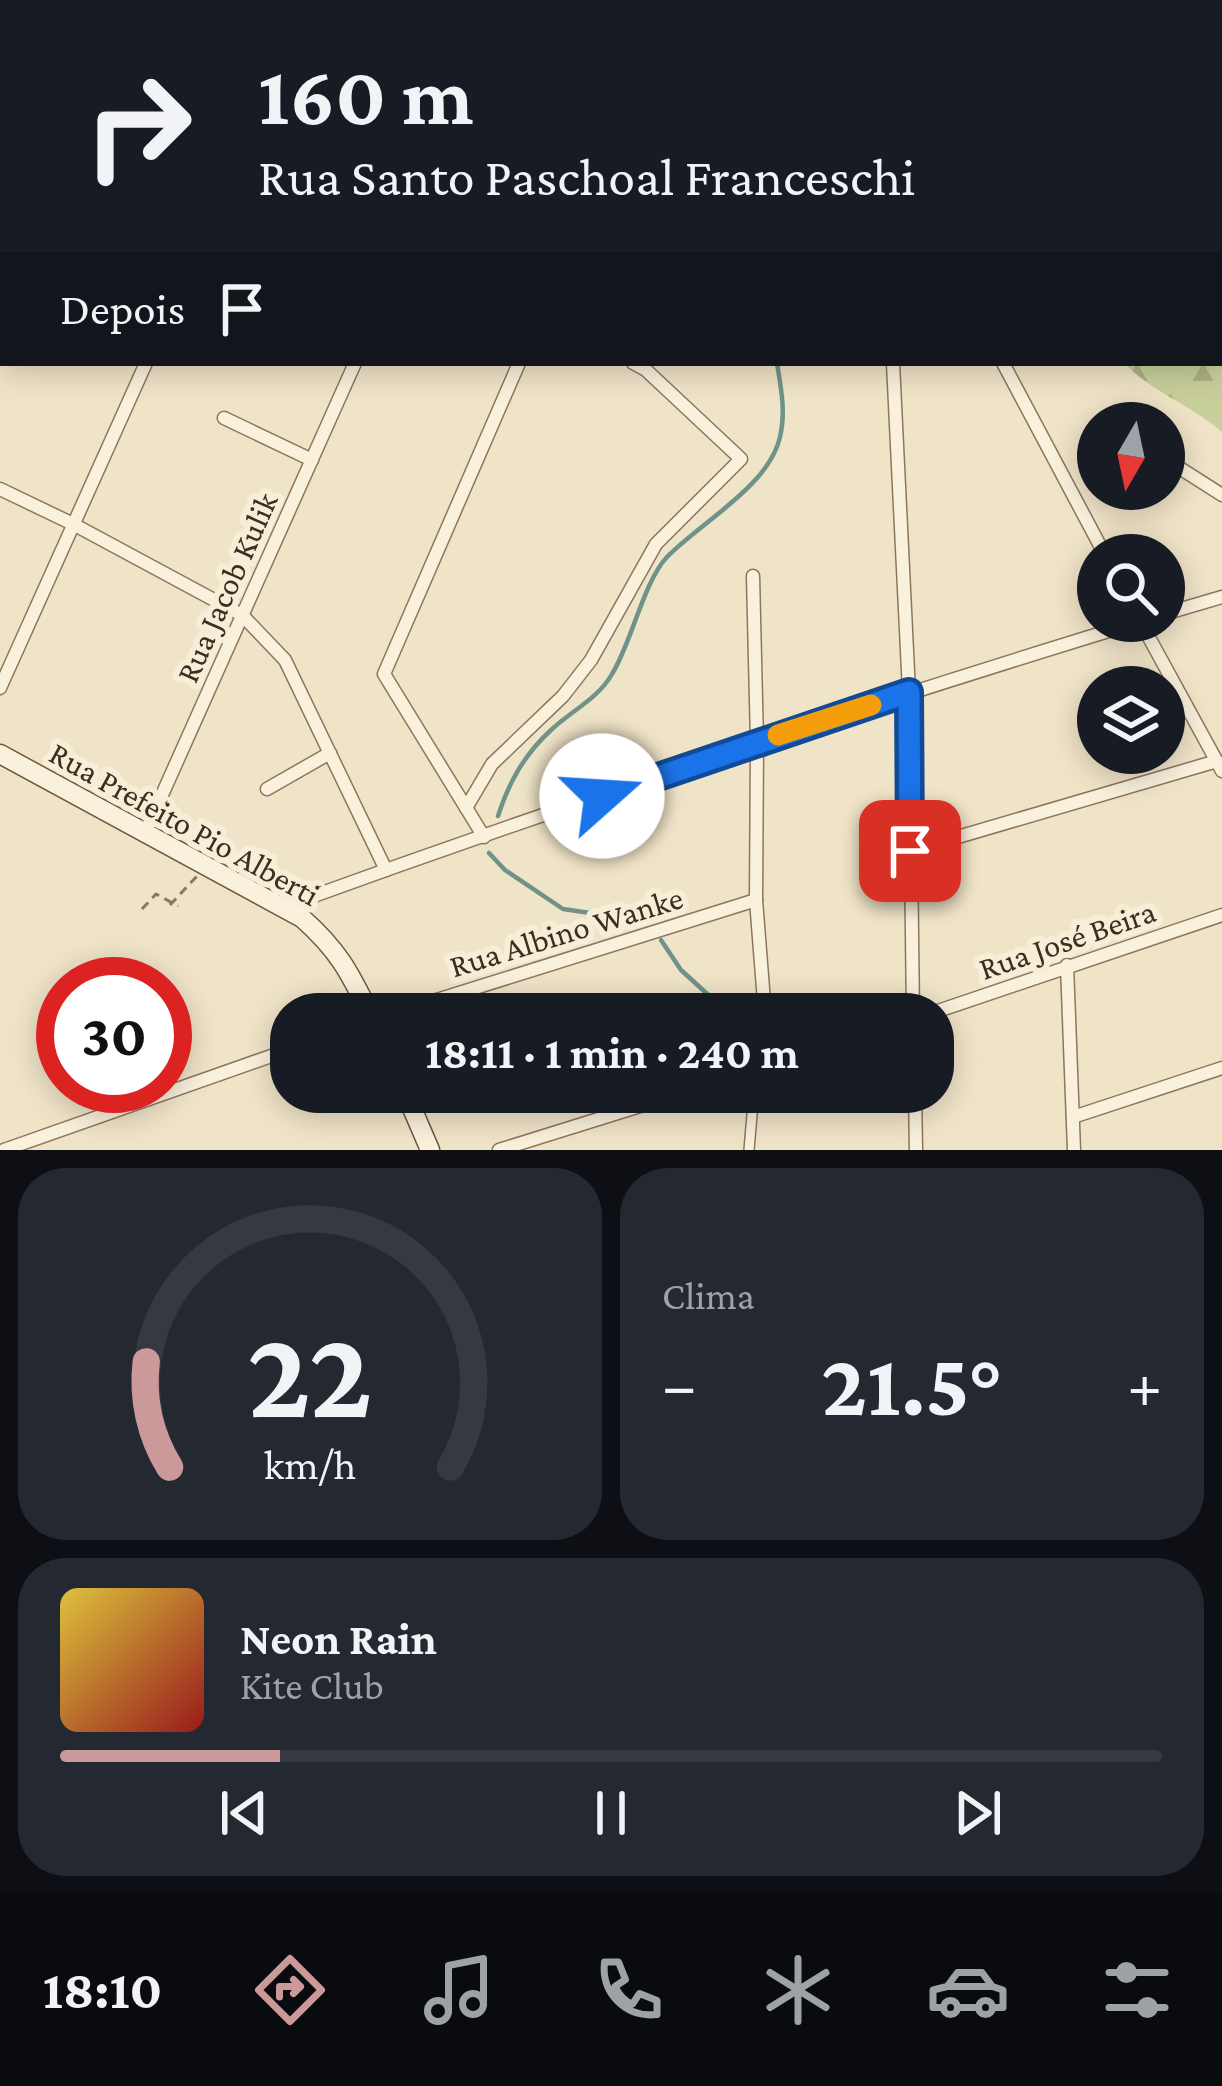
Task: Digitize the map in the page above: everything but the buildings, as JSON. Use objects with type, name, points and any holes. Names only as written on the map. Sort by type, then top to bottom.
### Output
[{"type":"main road","name":"Rua Prefeito Pio Alberti","points":[[0,754],[302,918],[346,964],[360,993]]},
{"type":"main road","points":[[414,1113],[430,1150]]},
{"type":"street","points":[[0,688],[145,366]]},
{"type":"street","name":"Rua Jacob Kulik","points":[[145,833],[354,366]]},
{"type":"street","points":[[484,837],[385,674],[518,366]]},
{"type":"street","points":[[466,808],[492,764],[563,697],[591,660],[656,544],[741,458],[639,366]]},
{"type":"street","points":[[893,366],[909,692],[913,993]]},
{"type":"street","points":[[1005,366],[1094,534]]},
{"type":"street","points":[[224,418],[312,460]]},
{"type":"street","points":[[1185,471],[1222,495]]},
{"type":"street","points":[[0,489],[242,615],[285,661],[386,870]]},
{"type":"street","points":[[753,576],[756,900],[763,993]]},
{"type":"street","points":[[1185,608],[1222,597]]},
{"type":"street","points":[[282,908],[758,742],[1077,640]]},
{"type":"street","points":[[910,851],[1219,766],[1151,642]]},
{"type":"street","points":[[267,789],[330,753]]},
{"type":"street","name":"Rua Albino Wanke","points":[[459,993],[756,900]]},
{"type":"street","name":"Rua José Beira","points":[[954,1005],[1222,915]]},
{"type":"street","points":[[1067,965],[1074,1150]]},
{"type":"street","points":[[4,1150],[42,1144],[270,1057]]},
{"type":"street","points":[[1073,1117],[1222,1068]]},
{"type":"street","points":[[499,1150],[618,1113]]},
{"type":"street","points":[[749,1150],[752,1113]]},
{"type":"street","points":[[915,1113],[916,1150]]},
{"type":"path","points":[[142,910],[156,894],[173,904],[204,865]]},
{"type":"green space","points":[[1128,366],[1222,366],[1222,432]]},
{"type":"waterway","points":[[498,816],[512,780],[533,749],[612,674],[644,597],[667,557],[748,487],[773,455],[783,418],[777,366]]},
{"type":"waterway","points":[[489,853],[505,870],[563,909],[617,917]]},
{"type":"waterway","points":[[661,940],[681,970],[706,993]]},
{"type":"slow traffic","points":[[778,735],[871,705]]},
{"type":"route","points":[[602,796],[909,692],[910,851]]}]
